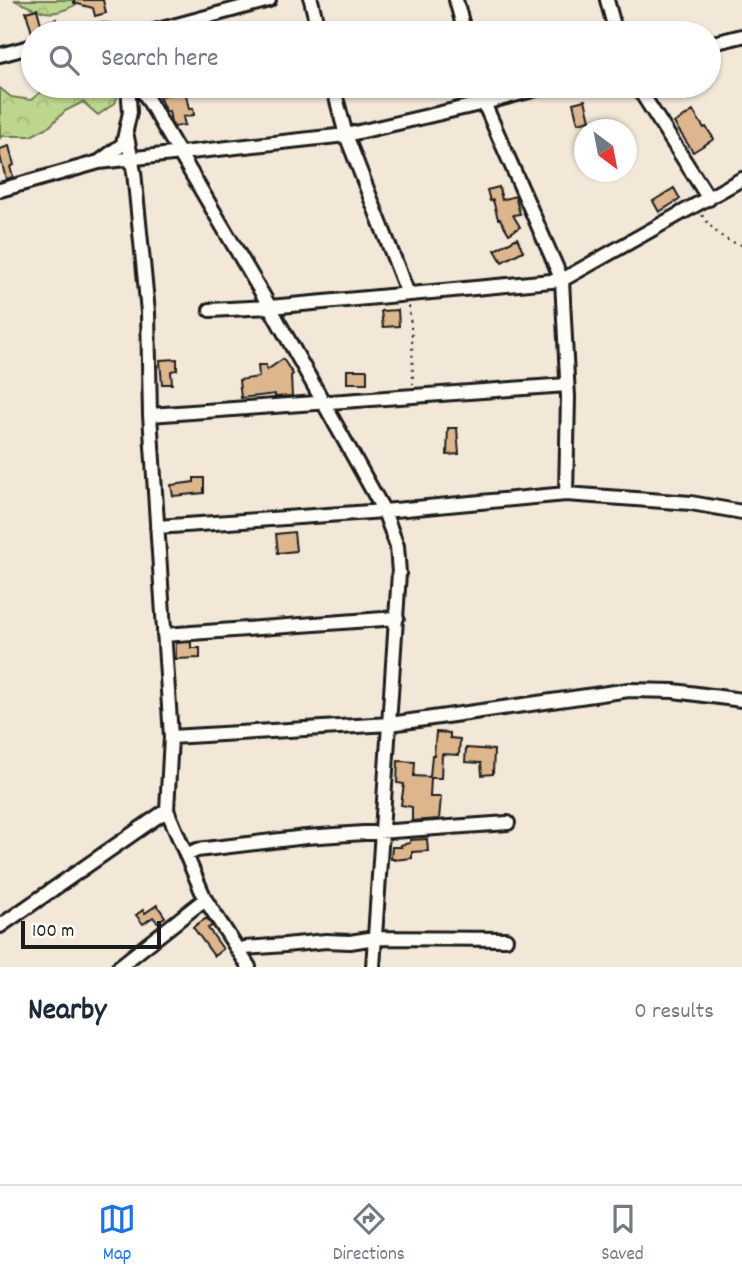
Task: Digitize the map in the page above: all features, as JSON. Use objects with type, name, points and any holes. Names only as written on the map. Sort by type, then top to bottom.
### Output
[{"type":"street","points":[[191,21],[269,0]]},
{"type":"street","points":[[311,0],[316,21]]},
{"type":"street","points":[[456,0],[462,21]]},
{"type":"street","points":[[607,0],[613,21]]},
{"type":"street","points":[[721,41],[742,36]]},
{"type":"street","points":[[0,55],[21,49]]},
{"type":"street","points":[[99,162],[123,144],[130,112],[129,98]]},
{"type":"street","points":[[147,98],[270,307],[384,511],[397,546],[397,618],[373,967]]},
{"type":"street","points":[[336,98],[346,135],[408,294]]},
{"type":"street","points":[[483,98],[562,280],[567,385],[566,494]]},
{"type":"street","points":[[0,190],[99,162],[346,135],[503,98]]},
{"type":"street","points":[[646,98],[709,199]]},
{"type":"street","points":[[126,132],[148,312],[150,415],[171,737],[167,810],[205,899],[249,967]]},
{"type":"street","points":[[211,310],[562,280],[742,179]]},
{"type":"street","points":[[150,415],[567,385]]},
{"type":"street","points":[[157,527],[384,511],[566,494],[691,503],[742,512]]},
{"type":"street","points":[[164,635],[397,618]]},
{"type":"street","points":[[171,737],[390,723],[629,690],[674,691],[742,700]]},
{"type":"street","points":[[0,926],[167,810]]},
{"type":"street","points":[[186,855],[197,850],[265,842],[383,831],[508,824]]},
{"type":"street","points":[[119,967],[205,899]]},
{"type":"street","points":[[239,951],[285,944],[350,942],[375,938],[506,939]]},
{"type":"path","points":[[696,206],[715,232],[728,241],[742,245]]},
{"type":"path","points":[[408,294],[414,397]]},
{"type":"green space","points":[[14,0],[83,0],[64,10],[48,12]]},
{"type":"green space","points":[[0,88],[11,97],[31,100],[117,98],[115,103],[98,115],[83,102],[65,111],[50,126],[31,136],[0,138]]},
{"type":"building","points":[[74,0],[103,0],[106,13],[95,16],[93,8],[74,3]]},
{"type":"building","points":[[37,9],[40,21],[29,21],[26,12]]},
{"type":"building","points":[[159,98],[187,98],[189,109],[193,108],[194,115],[183,117],[185,125],[174,127],[169,111],[166,112]]},
{"type":"building","points":[[585,100],[590,119],[577,119],[573,103]]},
{"type":"building","points":[[693,111],[714,139],[693,152],[674,123]]},
{"type":"building","points":[[9,146],[14,165],[10,167],[13,177],[6,179],[0,149]]},
{"type":"building","points":[[499,187],[502,200],[515,196],[520,214],[513,215],[520,227],[509,234],[498,219],[487,190]]},
{"type":"building","points":[[674,188],[680,199],[659,212],[653,201]]},
{"type":"building","points":[[517,238],[523,251],[502,262],[495,250]]},
{"type":"building","points":[[398,310],[399,326],[383,327],[381,311]]},
{"type":"building","points":[[177,359],[177,370],[171,371],[172,384],[162,384],[160,360]]},
{"type":"building","points":[[283,359],[293,374],[292,396],[275,397],[275,394],[241,398],[239,380],[259,377],[258,365],[266,365],[267,370]]},
{"type":"building","points":[[347,370],[367,370],[367,383],[347,383]]},
{"type":"building","points":[[448,428],[457,428],[459,454],[447,455]]},
{"type":"building","points":[[194,478],[204,478],[204,493],[173,496],[171,485],[194,482]]},
{"type":"building","points":[[294,532],[296,551],[278,553],[276,534]]},
{"type":"building","points":[[191,642],[191,648],[200,648],[200,658],[176,659],[176,643]]},
{"type":"building","points":[[436,732],[450,733],[450,738],[460,739],[459,755],[442,754],[441,778],[431,778],[430,797],[441,797],[439,819],[412,821],[412,807],[401,805],[404,784],[397,783],[398,761],[415,762],[414,776],[430,777]]},
{"type":"building","points":[[466,748],[494,750],[493,774],[482,775],[481,763],[465,762]]},
{"type":"building","points":[[427,839],[428,851],[412,852],[412,858],[391,859],[392,847],[401,847],[400,845],[410,843],[410,840]]},
{"type":"building","points":[[157,905],[165,917],[157,922],[153,917],[143,924],[136,915]]},
{"type":"building","points":[[207,918],[212,926],[208,928],[223,949],[214,956],[193,927]]}]
